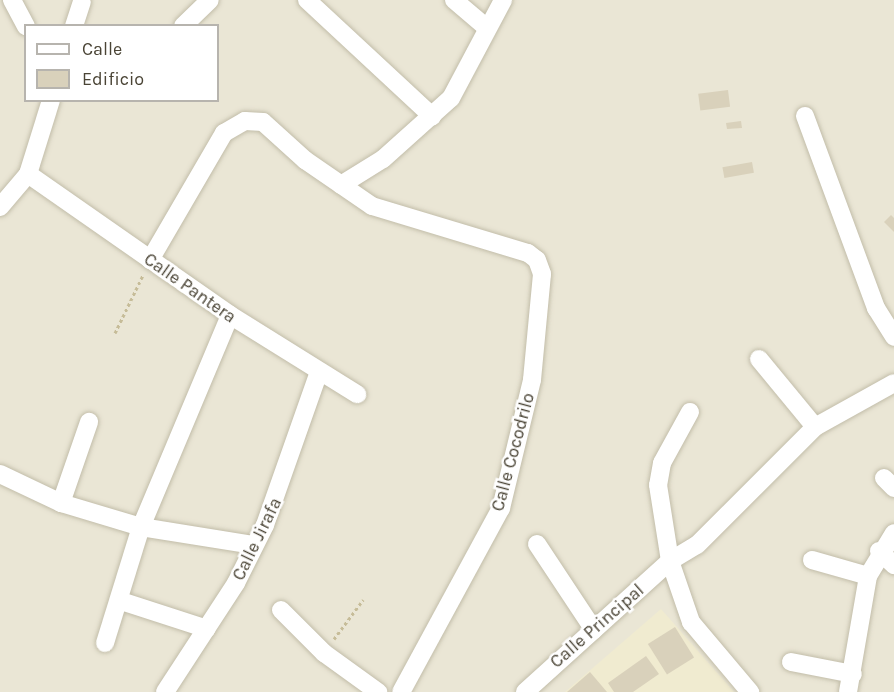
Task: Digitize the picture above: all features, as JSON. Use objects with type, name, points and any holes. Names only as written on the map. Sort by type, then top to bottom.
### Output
[{"type":"street","points":[[12,0],[25,24]]},
{"type":"street","points":[[185,24],[210,0]]},
{"type":"street","points":[[307,0],[432,116]]},
{"type":"street","points":[[454,0],[487,28]]},
{"type":"street","points":[[150,260],[224,133],[245,121],[263,122],[340,185],[383,159],[432,116],[474,64],[487,28],[503,0]]},
{"type":"street","points":[[75,24],[82,2]]},
{"type":"street","points":[[0,207],[28,174],[50,102]]},
{"type":"street","points":[[805,116],[876,308],[894,338]]},
{"type":"street","name":"Calle Pantera","points":[[28,174],[230,315],[357,394]]},
{"type":"street","name":"Calle Cocodrilo","points":[[340,185],[372,206],[528,252],[537,260],[542,274],[532,380],[501,508],[400,692]]},
{"type":"street","points":[[105,643],[121,601],[141,527],[230,315]]},
{"type":"street","points":[[759,359],[815,427]]},
{"type":"street","name":"Calle Jirafa","points":[[165,692],[207,629],[253,545],[286,478],[319,372]]},
{"type":"street","name":"Calle Principal","points":[[525,692],[670,561],[705,537],[815,427],[894,383]]},
{"type":"street","points":[[690,412],[662,463],[658,485],[670,561],[691,622],[750,692]]},
{"type":"street","points":[[61,503],[89,422]]},
{"type":"street","points":[[0,474],[61,503],[141,527],[253,545]]},
{"type":"street","points":[[848,692],[854,674],[868,576],[879,551],[894,533]]},
{"type":"street","points":[[537,544],[594,630]]},
{"type":"street","points":[[879,551],[894,565]]},
{"type":"street","points":[[812,560],[868,576]]},
{"type":"street","points":[[121,601],[207,629]]},
{"type":"street","points":[[281,610],[324,653],[378,692]]},
{"type":"street","points":[[791,662],[854,674]]},
{"type":"path","points":[[115,333],[150,260]]},
{"type":"path","points":[[324,653],[363,600]]},
{"type":"shaded area","points":[[0,0],[894,0],[894,692],[0,692]]},
{"type":"shaded area","points":[[661,609],[734,692],[565,692]]},
{"type":"building","points":[[728,90],[730,107],[700,111],[698,94]]},
{"type":"building","points":[[741,121],[742,128],[727,129],[726,123]]},
{"type":"building","points":[[752,162],[754,173],[724,178],[722,167]]},
{"type":"building","points":[[891,215],[894,218],[894,232],[884,222]]},
{"type":"building","points":[[675,627],[694,658],[667,674],[648,644]]},
{"type":"building","points":[[646,656],[659,674],[633,692],[614,692],[608,683]]},
{"type":"building","points":[[590,672],[607,692],[567,692]]}]
